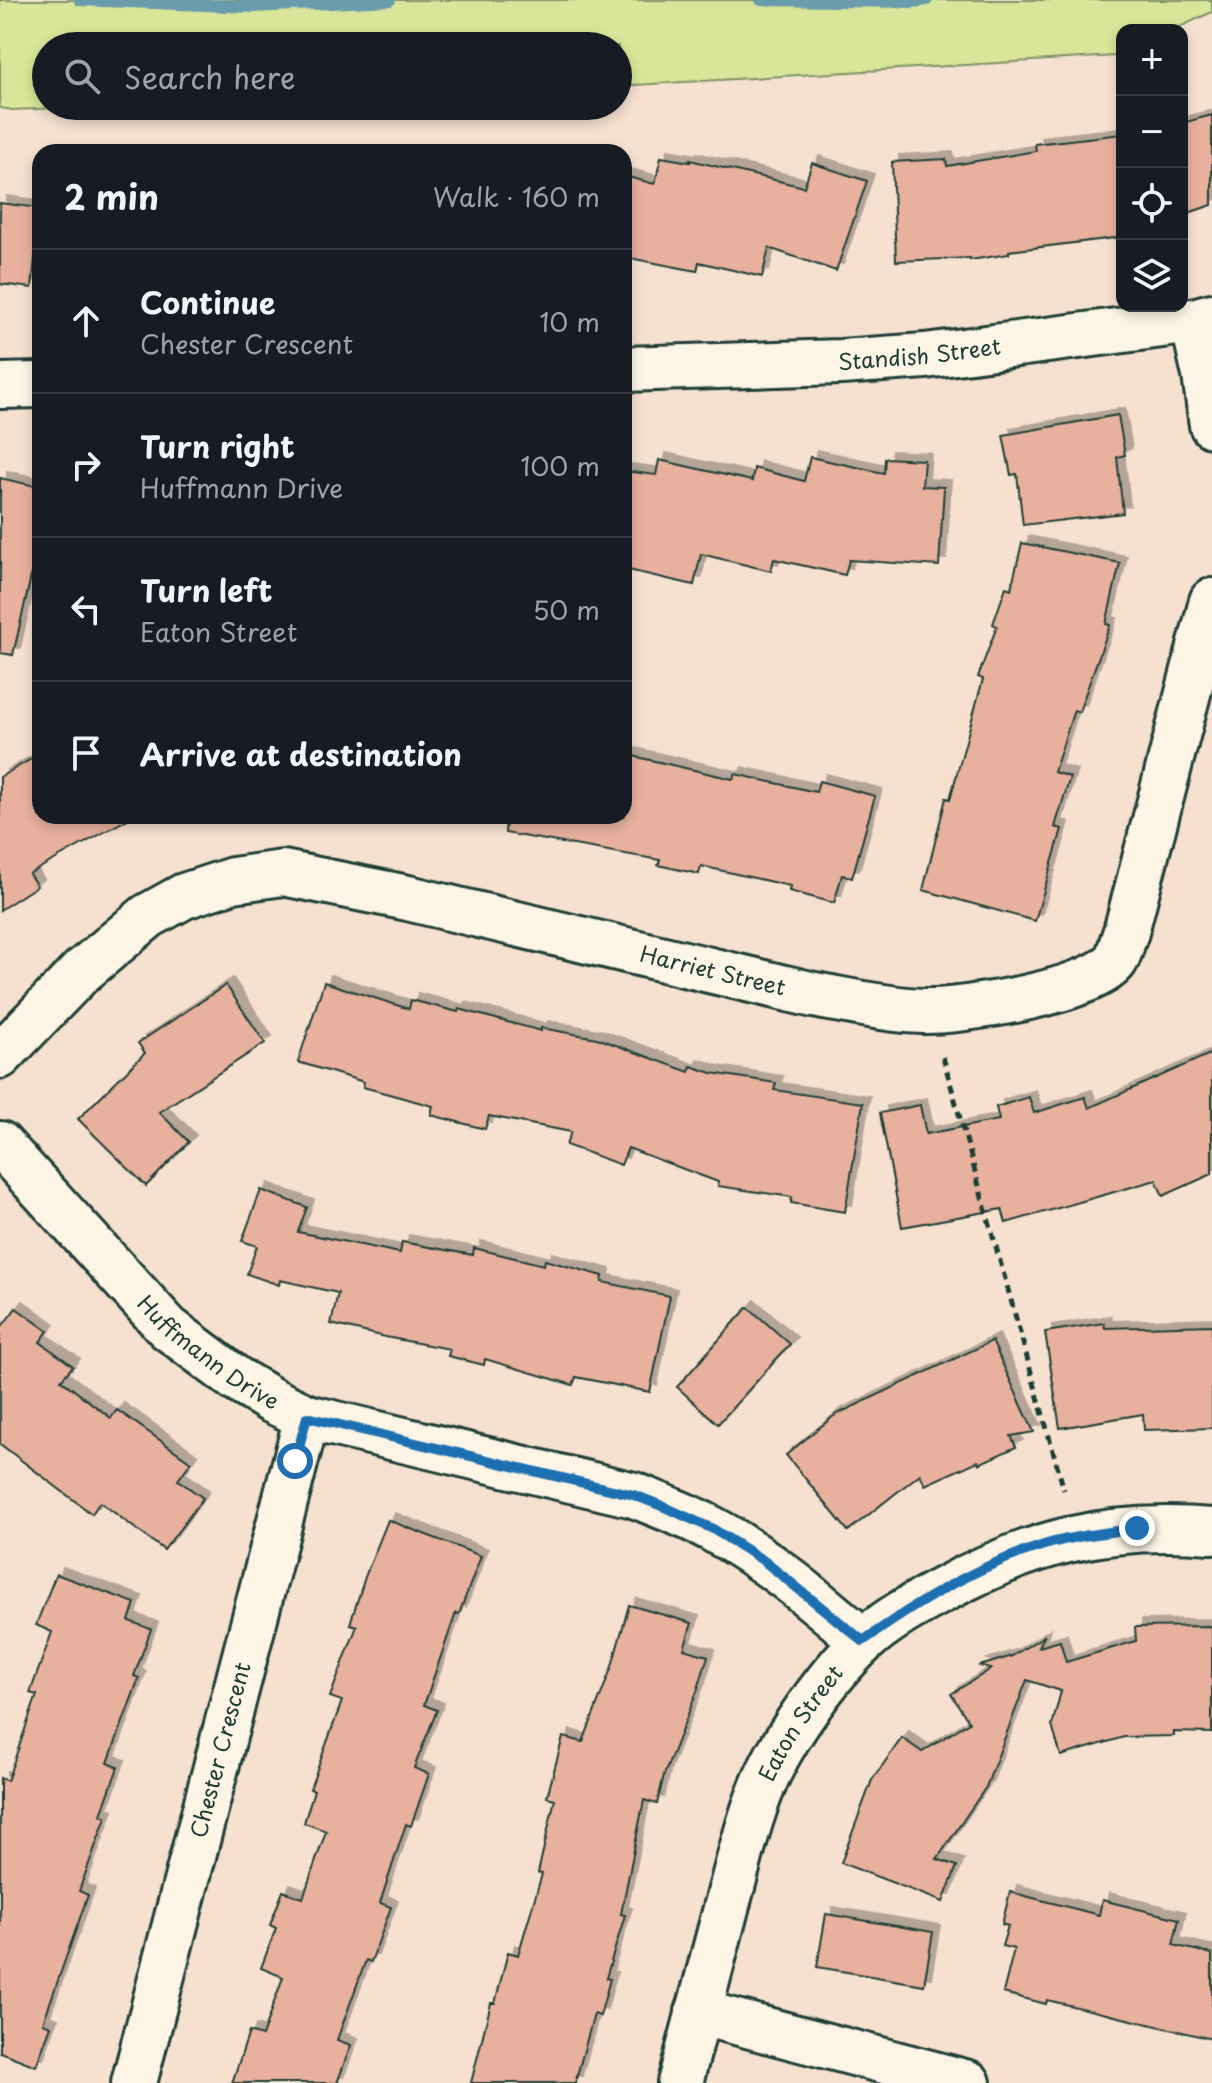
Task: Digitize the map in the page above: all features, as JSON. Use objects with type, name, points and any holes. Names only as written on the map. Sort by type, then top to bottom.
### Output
[{"type":"street","name":"Standish Street","points":[[632,369],[925,356],[1202,318]]},
{"type":"street","points":[[1202,318],[1212,425]]},
{"type":"street","points":[[0,386],[32,385]]},
{"type":"street","name":"Harriet Street","points":[[0,1056],[81,972],[148,916],[184,896],[233,880],[283,873],[408,898],[814,995],[871,1004],[923,1011],[961,1008],[1051,993],[1084,981],[1114,962],[1126,932],[1212,601]]},
{"type":"street","name":"Huffmann Drive","points":[[0,1144],[168,1328],[236,1379],[271,1400],[307,1417],[634,1495],[667,1508],[713,1529],[764,1561],[863,1641]]},
{"type":"street","name":"Chester Crescent","points":[[134,2083],[307,1417]]},
{"type":"street","name":"Eaton Street","points":[[680,2083],[750,1822],[769,1773],[791,1734],[863,1641],[906,1610],[958,1582],[1006,1558],[1044,1545],[1137,1528],[1212,1531]]},
{"type":"street","points":[[698,2012],[968,2083]]},
{"type":"path","points":[[943,1057],[1064,1490]]},
{"type":"green space","points":[[0,0],[1212,0],[1212,12],[1186,24],[1116,24],[1116,56],[632,85],[632,32],[32,32],[32,109],[0,108]]},
{"type":"building","points":[[1212,115],[1212,205],[1188,213],[1188,168],[1188,121]]},
{"type":"building","points":[[1116,135],[1116,238],[1009,251],[1009,254],[970,260],[896,261],[892,162],[946,159],[947,166],[1036,151],[1035,144]]},
{"type":"building","points":[[661,157],[690,160],[804,187],[812,163],[867,181],[836,271],[769,248],[762,277],[699,262],[697,271],[632,259],[632,178],[655,184]]},
{"type":"building","points":[[0,203],[32,207],[32,288],[0,284]]},
{"type":"building","points":[[1118,415],[1125,455],[1117,457],[1123,513],[1023,525],[1017,474],[1011,475],[1003,435]]},
{"type":"building","points":[[810,457],[884,473],[885,458],[924,460],[922,486],[944,487],[939,566],[849,560],[845,575],[774,559],[771,571],[701,554],[694,585],[632,571],[632,472],[656,475],[659,460],[752,481],[754,468],[804,481]]},
{"type":"building","points":[[0,478],[32,485],[32,572],[13,655],[0,653]]},
{"type":"building","points":[[1022,543],[1120,563],[1106,624],[1110,625],[1079,712],[1074,710],[1054,772],[1070,777],[1055,827],[1062,829],[1035,921],[923,890],[946,798],[950,799],[983,679],[978,677],[997,626],[993,624],[1006,587],[1011,589]]},
{"type":"building","points":[[632,756],[733,779],[735,774],[816,792],[819,781],[875,796],[852,878],[842,875],[834,903],[789,891],[790,886],[701,866],[699,874],[658,865],[660,860],[505,833],[506,824],[632,824]]},
{"type":"building","points":[[32,759],[32,824],[119,824],[29,874],[37,886],[0,910],[0,777]]},
{"type":"building","points":[[324,982],[409,1009],[411,1000],[541,1031],[541,1028],[597,1038],[689,1072],[691,1066],[712,1073],[776,1083],[774,1090],[863,1103],[845,1212],[791,1203],[792,1197],[718,1186],[718,1182],[628,1148],[621,1165],[566,1145],[571,1132],[489,1116],[485,1129],[431,1115],[433,1106],[363,1087],[364,1082],[298,1062]]},
{"type":"building","points":[[226,985],[265,1043],[159,1112],[189,1142],[146,1186],[78,1119],[145,1053],[138,1043]]},
{"type":"building","points":[[1212,1053],[1212,1174],[1163,1196],[1156,1180],[1006,1223],[1002,1209],[902,1227],[880,1113],[920,1105],[926,1134],[999,1120],[996,1107],[1029,1097],[1034,1113],[1085,1097],[1089,1108]]},
{"type":"building","points":[[261,1190],[307,1207],[298,1232],[400,1253],[402,1242],[473,1255],[474,1248],[544,1265],[545,1260],[603,1276],[602,1282],[670,1296],[650,1392],[576,1377],[573,1385],[485,1359],[484,1365],[448,1356],[450,1349],[331,1324],[338,1293],[280,1280],[279,1285],[247,1274],[257,1246],[242,1241]]},
{"type":"building","points":[[748,1307],[790,1344],[718,1424],[677,1387]]},
{"type":"building","points":[[16,1308],[48,1331],[40,1342],[73,1366],[61,1380],[111,1418],[117,1410],[191,1462],[178,1480],[203,1498],[164,1550],[100,1502],[92,1514],[0,1444],[0,1329]]},
{"type":"building","points":[[1104,1323],[1105,1328],[1212,1325],[1212,1428],[1144,1430],[1143,1414],[1060,1428],[1045,1332]]},
{"type":"building","points":[[992,1341],[1034,1432],[1011,1436],[1016,1447],[925,1485],[920,1474],[848,1531],[786,1455],[835,1415]]},
{"type":"building","points":[[388,1520],[481,1556],[459,1614],[456,1613],[424,1705],[437,1710],[414,1768],[429,1774],[411,1826],[406,1824],[380,1903],[391,1907],[371,1962],[366,1960],[337,2040],[351,2045],[337,2083],[232,2083],[249,2032],[262,2036],[283,1977],[261,1968],[276,1928],[270,1925],[283,1891],[303,1898],[326,1831],[304,1823],[314,1790],[310,1789],[342,1701],[330,1697],[357,1626],[350,1624]]},
{"type":"building","points":[[56,1574],[135,1603],[129,1621],[151,1629],[134,1676],[139,1678],[108,1763],[118,1767],[101,1815],[106,1817],[79,1891],[88,1895],[43,2023],[51,2026],[36,2066],[0,2052],[0,1778],[7,1781],[37,1695],[30,1693],[52,1632],[36,1625]]},
{"type":"building","points":[[629,1605],[692,1623],[684,1649],[708,1656],[664,1775],[657,1804],[644,1800],[621,1914],[625,1915],[606,1978],[610,1979],[600,2016],[594,2014],[575,2083],[471,2083],[491,2003],[495,2003],[508,1952],[518,1955],[542,1874],[538,1873],[555,1799],[547,1797],[563,1737],[583,1742],[612,1666]]},
{"type":"building","points":[[1212,1626],[1212,1733],[1174,1732],[1174,1736],[1124,1737],[1061,1756],[1052,1726],[1061,1691],[1027,1680],[986,1787],[937,1859],[957,1866],[943,1902],[841,1863],[872,1780],[902,1738],[922,1752],[969,1722],[951,1694],[991,1669],[980,1666],[1012,1656],[1044,1636],[1039,1647],[1060,1641],[1066,1662],[1136,1641],[1135,1627]]},
{"type":"building","points":[[1010,1892],[1099,1915],[1102,1900],[1179,1919],[1173,1945],[1212,1954],[1212,2039],[1047,2000],[1046,2004],[1003,1993],[1014,1949],[1002,1946],[1008,1926],[1002,1924]]},
{"type":"building","points":[[826,1914],[933,1932],[924,1985],[817,1967]]},
{"type":"waterway","points":[[80,0],[254,7],[390,0]]},
{"type":"waterway","points":[[761,0],[927,0]]},
{"type":"route","points":[[295,1461],[307,1417],[634,1495],[713,1529],[764,1561],[863,1641],[906,1610],[1006,1558],[1044,1545],[1137,1528]]}]
